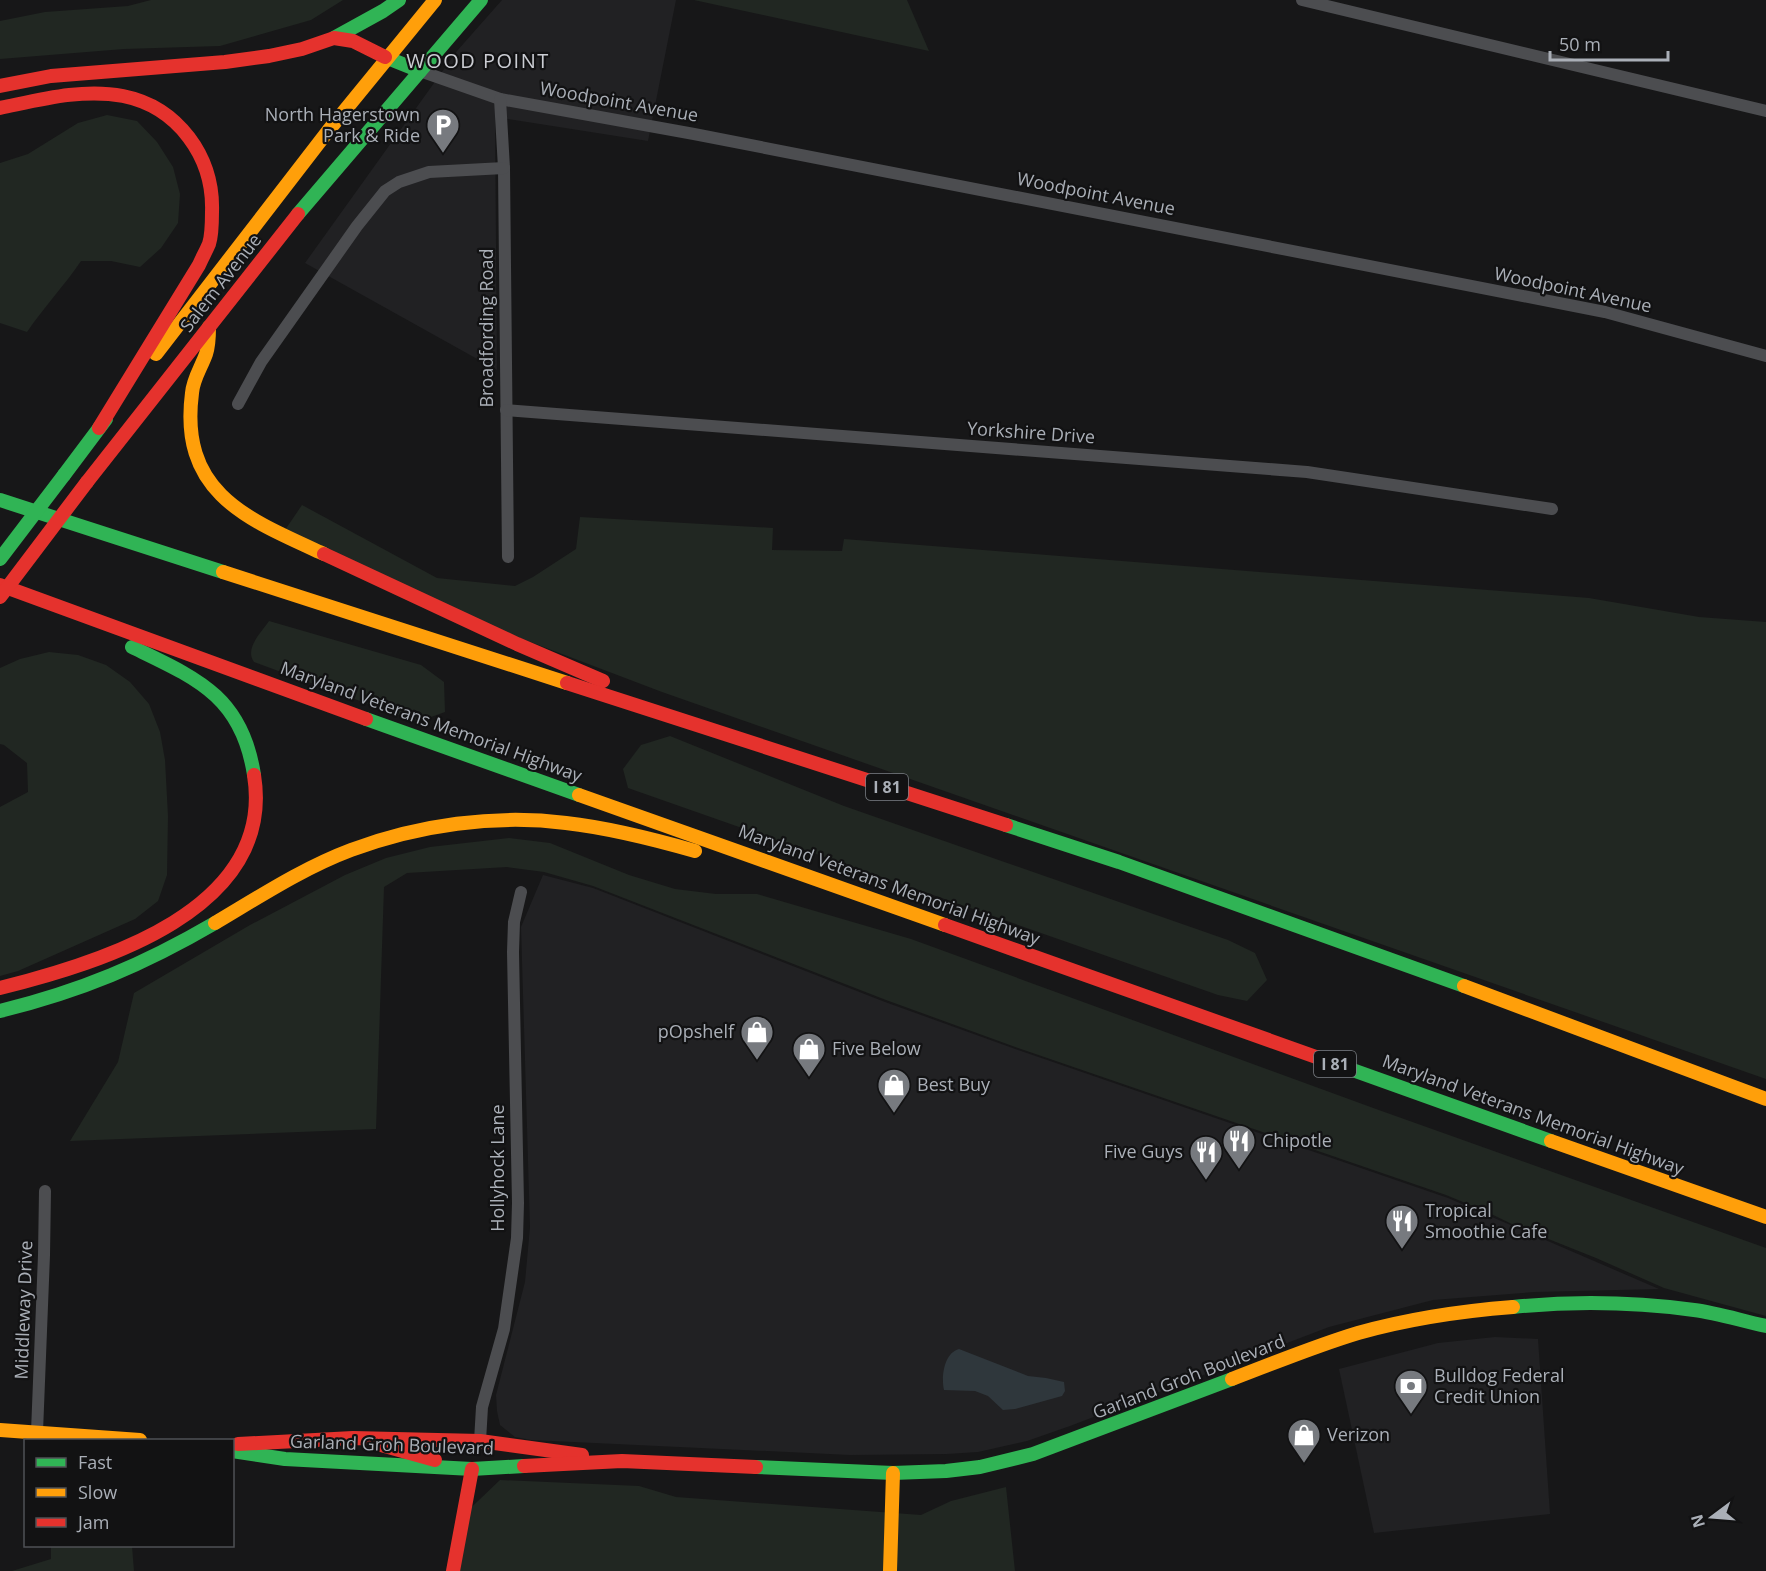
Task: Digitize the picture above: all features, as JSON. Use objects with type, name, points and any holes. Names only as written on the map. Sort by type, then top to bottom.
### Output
[{"type":"main road","points":[[0,86],[51,76],[225,62],[302,49],[334,38],[399,0]]},
{"type":"main road","name":"Salem Avenue","points":[[0,559],[284,186],[385,57],[435,0]]},
{"type":"main road","name":"Salem Avenue","points":[[0,597],[87,482],[299,213],[481,0]]},
{"type":"main road","points":[[334,38],[353,41],[420,71]]},
{"type":"main road","points":[[0,108],[53,97],[99,93],[123,96],[148,103],[170,116],[186,131],[200,152],[209,174],[213,194],[209,242],[199,265],[99,428]]},
{"type":"main road","points":[[209,327],[207,352],[192,386],[189,410],[190,438],[196,459],[207,479],[220,496],[239,512],[269,529],[517,644],[732,736]]},
{"type":"main road","name":"I 81","points":[[3,501],[1119,862],[1543,1015],[1766,1099]]},
{"type":"main road","name":"Maryland Veterans Memorial Highway","points":[[0,585],[371,721],[1766,1217]]},
{"type":"main road","points":[[0,988],[83,965],[164,928],[198,905],[234,868],[247,845],[255,817],[252,759],[242,731],[227,708],[207,687],[176,669],[22,592]]},
{"type":"main road","points":[[0,1011],[87,987],[136,966],[330,859],[381,840],[433,828],[477,822],[523,820],[566,823],[614,831],[673,845],[905,910]]},
{"type":"main road","name":"Garland Groh Boulevard","points":[[234,1451],[285,1459],[472,1469],[622,1461],[893,1473],[946,1471],[980,1467],[1033,1454],[1316,1347],[1374,1329],[1449,1314],[1541,1304],[1638,1305],[1696,1311],[1766,1326]]},
{"type":"main road","points":[[0,1430],[127,1439]]},
{"type":"main road","points":[[353,1438],[472,1469],[561,1452]]},
{"type":"main road","name":"Garland Groh Boulevard","points":[[234,1444],[353,1438],[480,1441],[622,1461]]},
{"type":"main road","points":[[453,1571],[472,1469]]},
{"type":"main road","points":[[890,1571],[893,1473]]},
{"type":"street","points":[[1302,0],[1766,111]]},
{"type":"street","name":"Woodpoint Avenue","points":[[420,71],[500,99],[718,139],[1605,312],[1766,356]]},
{"type":"street","name":"Broadfording Road","points":[[500,99],[504,168],[508,557]]},
{"type":"street","points":[[238,404],[261,362],[357,226],[386,191],[399,182],[429,172],[504,168]]},
{"type":"street","name":"Yorkshire Drive","points":[[506,410],[1307,472],[1552,509]]},
{"type":"street","name":"Hollyhock Lane","points":[[480,1441],[482,1407],[504,1329],[517,1238],[513,952],[514,922],[521,892]]},
{"type":"street","name":"Middleway Drive","points":[[37,1432],[45,1191]]},
{"type":"shaded area","points":[[151,0],[343,0],[311,20],[220,46],[124,49],[0,59],[0,21],[45,12],[128,6]]},
{"type":"shaded area","points":[[502,0],[676,0],[648,141],[495,117],[497,370],[305,263],[457,51]]},
{"type":"shaded area","points":[[694,0],[907,0],[929,51]]},
{"type":"shaded area","points":[[107,115],[137,121],[157,142],[173,167],[180,194],[178,223],[161,248],[140,267],[111,261],[81,261],[27,332],[0,323],[0,163],[28,154],[78,123]]},
{"type":"shaded area","points":[[302,505],[437,578],[515,586],[576,549],[580,517],[773,528],[772,550],[842,551],[844,539],[1589,598],[1699,617],[1766,622],[1766,1079],[662,692],[512,635],[285,530]]},
{"type":"shaded area","points":[[269,621],[421,665],[444,682],[445,712],[417,722],[254,662],[251,651]]},
{"type":"shaded area","points":[[49,652],[78,655],[106,665],[130,682],[149,704],[160,732],[165,760],[168,816],[167,875],[158,901],[135,919],[18,971],[0,976],[0,807],[28,792],[27,763],[0,744],[0,668],[20,659]]},
{"type":"shaded area","points":[[670,736],[844,806],[1228,940],[1255,953],[1267,980],[1247,1001],[1218,995],[628,788],[623,769],[641,745]]},
{"type":"shaded area","points":[[509,838],[550,843],[629,875],[675,889],[716,894],[757,894],[911,939],[1376,1109],[1766,1248],[1766,1316],[1664,1288],[1446,1195],[1021,1049],[886,1000],[593,886],[544,872],[507,867],[407,873],[384,887],[376,1129],[70,1141],[118,1062],[134,993],[250,925],[345,875],[386,858],[430,847]]},
{"type":"shaded area","points":[[543,875],[593,888],[885,1002],[1021,1051],[1448,1198],[1659,1289],[1535,1292],[1433,1300],[1329,1327],[1070,1426],[1027,1441],[978,1452],[850,1455],[531,1440],[515,1437],[500,1425],[496,1395],[525,1282],[530,1227],[521,927]]},
{"type":"shaded area","points":[[1495,1337],[1538,1339],[1550,1514],[1374,1533],[1339,1369],[1438,1343]]},
{"type":"shaded area","points":[[959,1349],[1028,1376],[1064,1382],[1065,1391],[1062,1396],[1003,1410],[988,1396],[975,1391],[944,1390],[943,1372],[947,1360],[954,1351]]},
{"type":"shaded area","points":[[500,1480],[639,1486],[676,1497],[921,1515],[951,1501],[1006,1487],[1015,1571],[451,1571],[456,1522]]},
{"type":"shaded area","points":[[51,1547],[132,1547],[134,1571],[12,1571],[51,1559]]},
{"type":"traffic: fast","points":[[334,38],[399,0]]},
{"type":"traffic: fast","points":[[298,214],[481,0]]},
{"type":"traffic: fast","points":[[385,57],[420,71]]},
{"type":"traffic: fast","points":[[64,475],[106,419]]},
{"type":"traffic: fast","points":[[0,559],[64,475]]},
{"type":"traffic: fast","points":[[0,500],[223,572]]},
{"type":"traffic: fast","points":[[132,647],[196,680],[227,708],[239,726],[248,748],[254,775]]},
{"type":"traffic: fast","points":[[366,719],[579,795]]},
{"type":"traffic: fast","points":[[1006,825],[1119,862],[1464,986]]},
{"type":"traffic: fast","points":[[0,1011],[58,995],[111,975],[162,952],[215,923]]},
{"type":"traffic: fast","points":[[1333,1063],[1551,1141]]},
{"type":"traffic: fast","points":[[1513,1307],[1581,1303],[1649,1305],[1703,1311],[1766,1326]]},
{"type":"traffic: fast","points":[[756,1467],[893,1473],[980,1467],[1033,1454],[1232,1379]]},
{"type":"traffic: fast","points":[[234,1451],[285,1459],[472,1469],[524,1466]]},
{"type":"traffic: slow","points":[[156,354],[328,131],[435,0]]},
{"type":"traffic: slow","points":[[209,327],[207,351],[193,388],[191,427],[196,455],[208,479],[224,498],[245,514],[324,554]]},
{"type":"traffic: slow","points":[[223,572],[567,683]]},
{"type":"traffic: slow","points":[[579,795],[945,925]]},
{"type":"traffic: slow","points":[[215,923],[333,857],[377,841],[430,828],[484,821],[566,823],[631,834],[695,851]]},
{"type":"traffic: slow","points":[[1464,986],[1766,1099]]},
{"type":"traffic: slow","points":[[1551,1141],[1766,1217]]},
{"type":"traffic: slow","points":[[1232,1379],[1326,1343],[1377,1328],[1435,1316],[1513,1307]]},
{"type":"traffic: slow","points":[[0,1430],[126,1439]]},
{"type":"traffic: slow","points":[[890,1571],[893,1473]]},
{"type":"traffic: jam","points":[[0,86],[51,76],[225,62],[269,56],[302,49],[334,38],[353,41],[385,57]]},
{"type":"traffic: jam","points":[[0,108],[61,96],[92,93],[123,96],[143,102],[176,123],[189,138],[207,172],[212,212],[209,244],[199,265],[99,428]]},
{"type":"traffic: jam","points":[[87,482],[298,214]]},
{"type":"traffic: jam","points":[[0,597],[87,482]]},
{"type":"traffic: jam","points":[[324,554],[517,644],[603,681]]},
{"type":"traffic: jam","points":[[0,585],[366,719]]},
{"type":"traffic: jam","points":[[567,683],[1006,825]]},
{"type":"traffic: jam","points":[[0,988],[85,963],[131,945],[173,923],[210,895],[238,862],[254,822],[254,775]]},
{"type":"traffic: jam","points":[[945,925],[1333,1063]]},
{"type":"traffic: jam","points":[[238,1444],[353,1438],[480,1441],[582,1455]]},
{"type":"traffic: jam","points":[[381,1445],[435,1460]]},
{"type":"traffic: jam","points":[[524,1466],[622,1461],[756,1467]]},
{"type":"traffic: jam","points":[[453,1571],[472,1469]]},
{"type":"place","name":"North Hagerstown Park & Ride","points":[[443,154]]},
{"type":"place","name":"pOpshelf","points":[[757,1061]]},
{"type":"place","name":"Five Below","points":[[809,1078]]},
{"type":"place","name":"Best Buy","points":[[894,1114]]},
{"type":"place","name":"Chipotle","points":[[1239,1170]]},
{"type":"place","name":"Five Guys","points":[[1206,1181]]},
{"type":"place","name":"Tropical Smoothie Cafe","points":[[1402,1250]]},
{"type":"place","name":"Bulldog Federal Credit Union","points":[[1411,1415]]},
{"type":"place","name":"Verizon","points":[[1304,1464]]},
{"type":"district","name":"WOOD POINT","points":[[478,61]]}]
